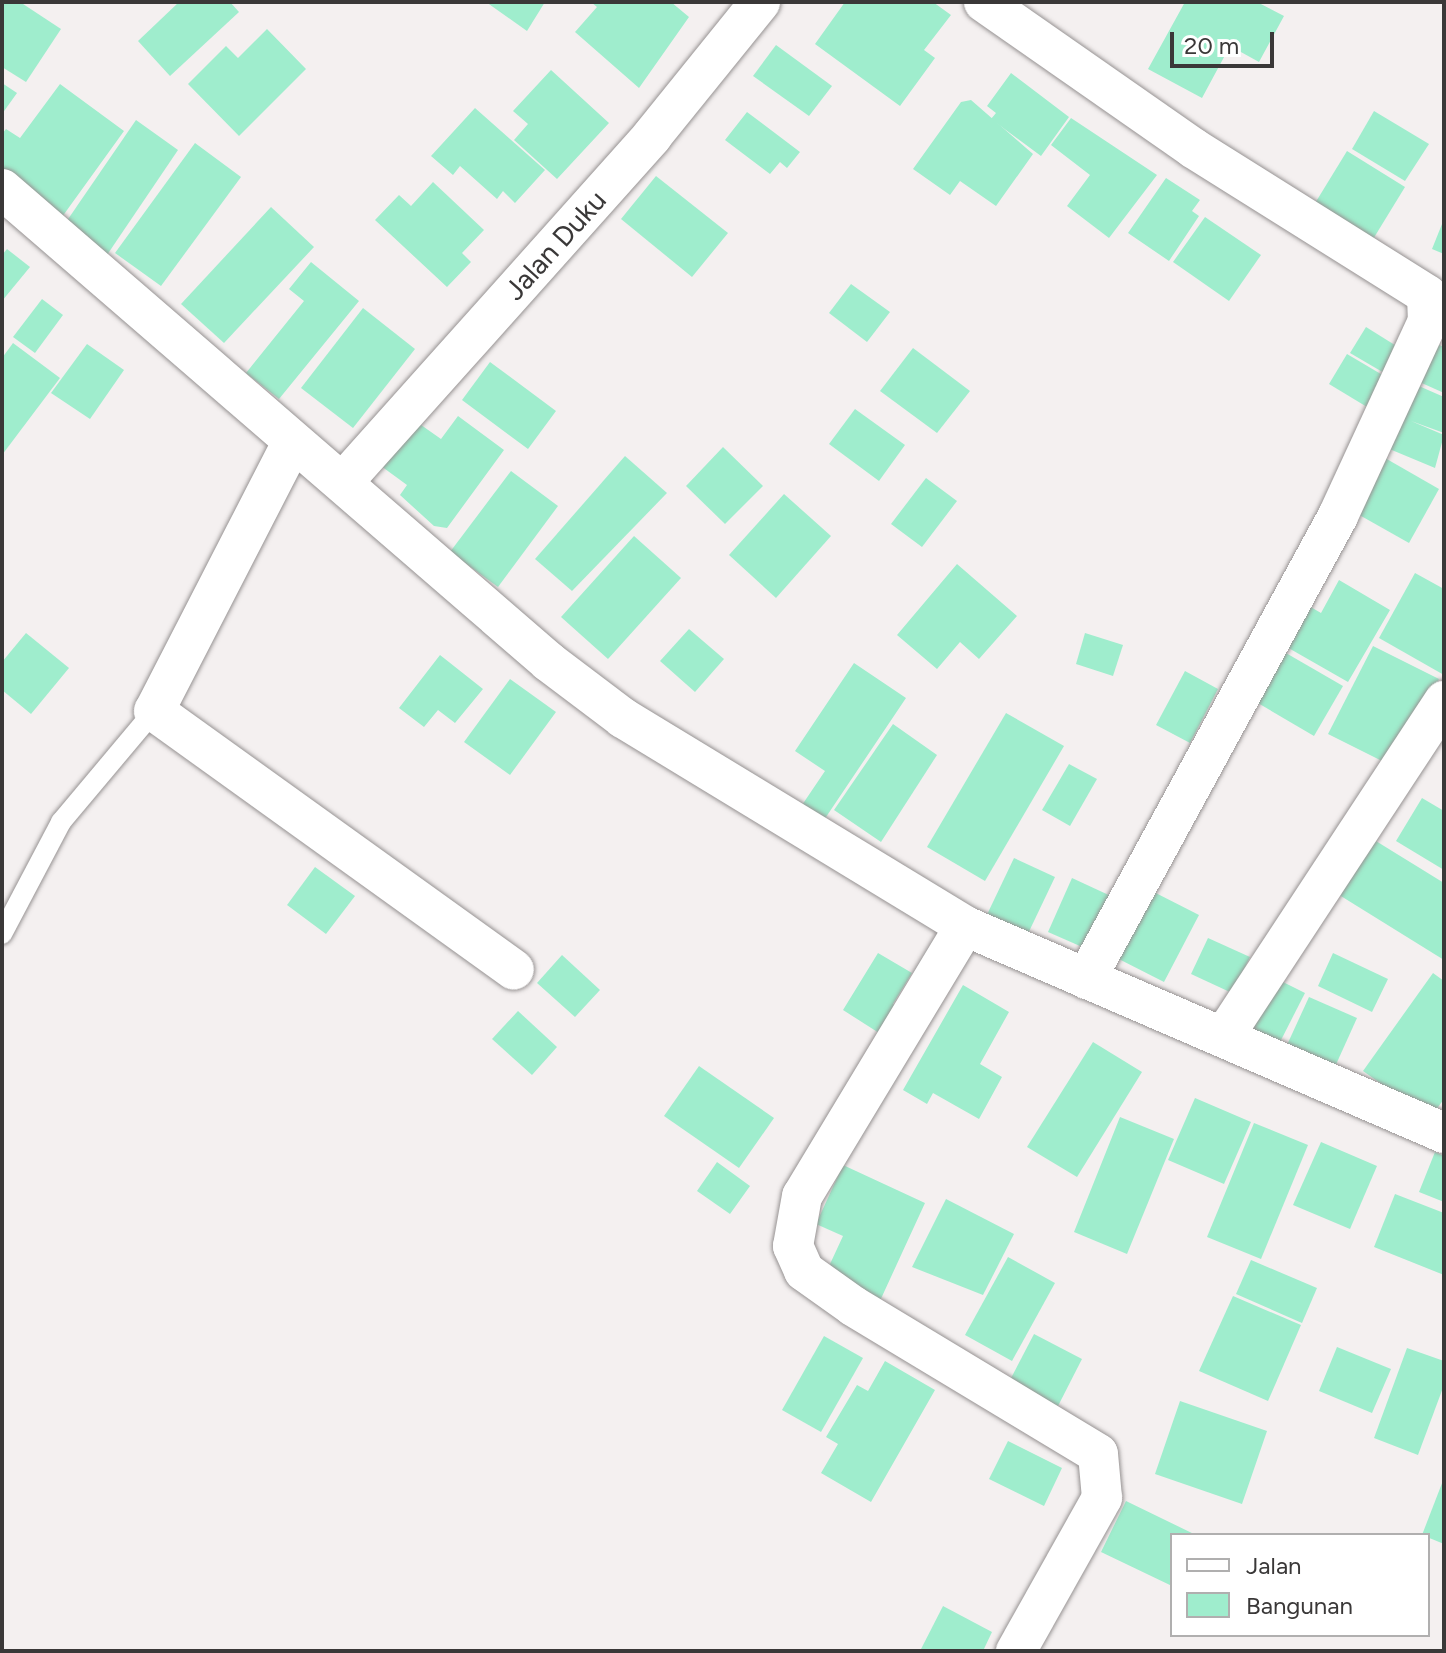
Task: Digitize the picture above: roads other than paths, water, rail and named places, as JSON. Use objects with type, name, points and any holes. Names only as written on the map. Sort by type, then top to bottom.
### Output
[{"type":"street","name":"Jalan Duku","points":[[343,482],[652,136],[760,2]]},
{"type":"street","points":[[984,2],[1193,148],[1427,295],[1428,321],[1338,516],[1086,979]]},
{"type":"street","points":[[2,189],[292,443],[343,482],[623,718],[965,926],[1444,1133]]},
{"type":"street","points":[[292,443],[154,711],[514,970]]},
{"type":"street","points":[[1224,1036],[1443,706]]},
{"type":"street","points":[[965,926],[802,1196],[793,1246],[804,1271],[853,1306],[1098,1454],[1102,1498],[1016,1651]]},
{"type":"lane","points":[[2,934],[61,822],[154,711]]}]
